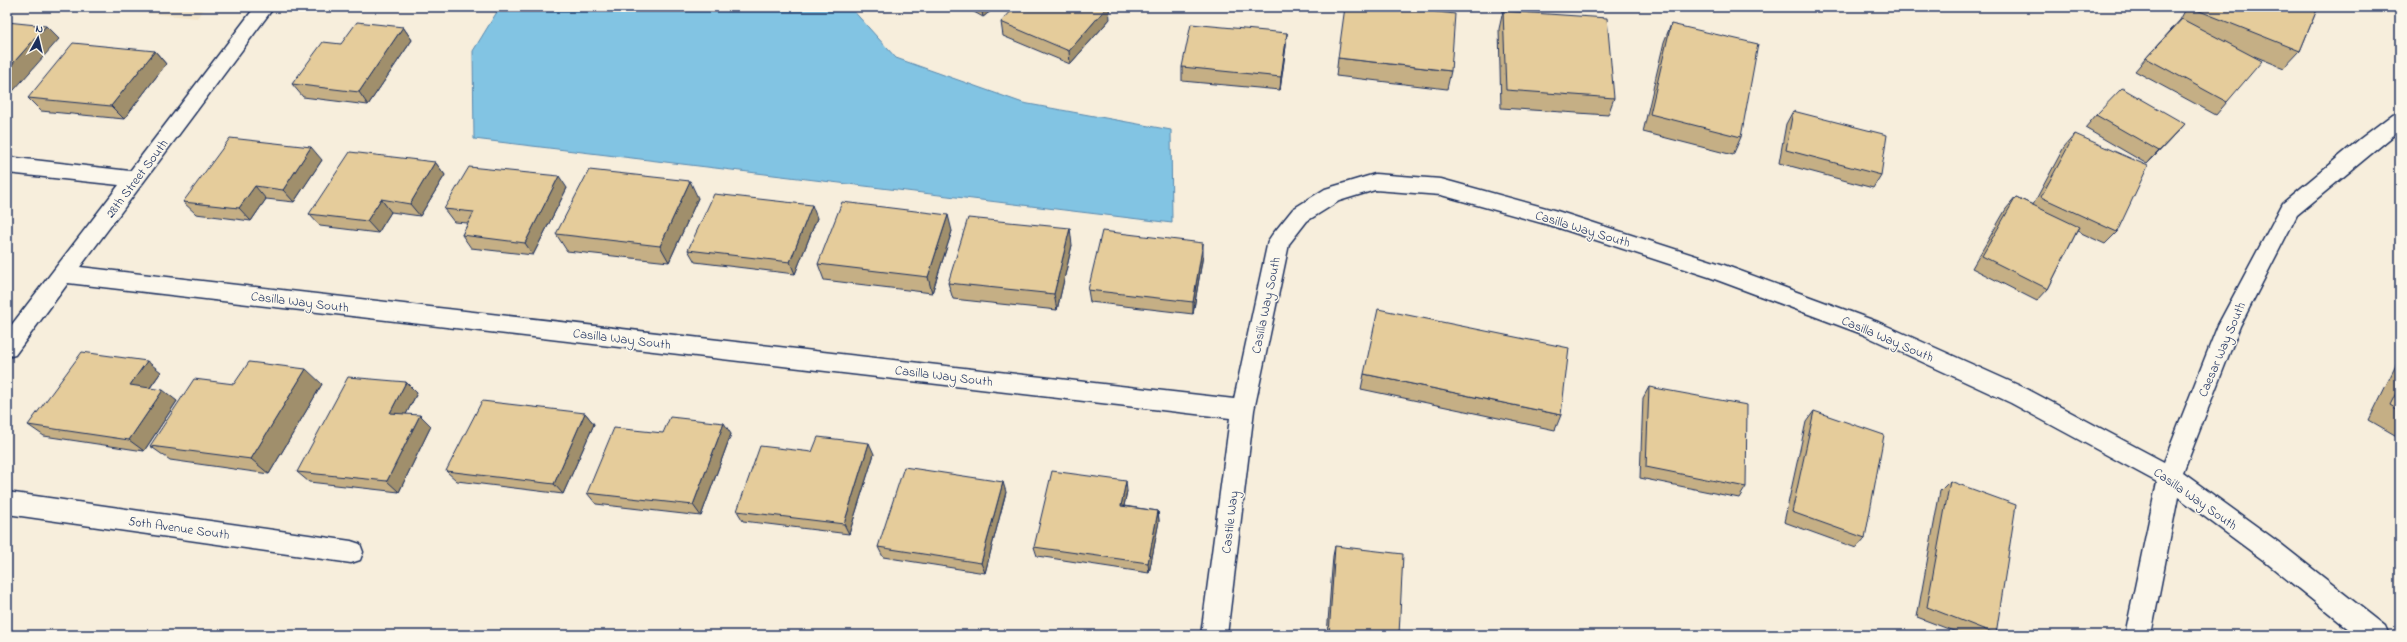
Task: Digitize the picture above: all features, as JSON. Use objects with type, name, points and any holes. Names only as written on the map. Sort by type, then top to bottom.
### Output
[{"type":"street","name":"28th Street South","points":[[7,348],[265,7]]},
{"type":"street","name":"Caesar Way South","points":[[2138,635],[2170,477],[2229,325],[2290,209],[2367,144],[2400,119]]},
{"type":"street","points":[[7,165],[135,179]]},
{"type":"street","name":"Casilla Way South","points":[[63,274],[1243,410],[1278,241],[1300,215],[1332,194],[1375,182],[1441,187],[1558,219],[1694,264],[1870,328],[2019,396],[2170,477],[2272,552],[2376,635]]},
{"type":"street","name":"Castile Way","points":[[1214,635],[1243,410]]},
{"type":"street","name":"50th Avenue South","points":[[7,503],[351,552]]},
{"type":"shaded area","points":[[87,7],[205,7],[197,18]]},
{"type":"water","points":[[500,7],[850,7],[896,58],[1023,103],[1171,130],[1172,223],[474,139],[473,51]]},
{"type":"building","points":[[1015,7],[1107,7],[1069,51],[1001,22]]},
{"type":"building","points":[[1345,7],[1395,7],[1455,14],[1451,71],[1338,58]]},
{"type":"building","points":[[2318,7],[2300,51],[2192,8]]},
{"type":"building","points":[[1503,11],[1607,18],[1614,98],[1506,90]]},
{"type":"building","points":[[2182,19],[2262,61],[2227,102],[2146,58]]},
{"type":"building","points":[[7,22],[46,26],[7,70]]},
{"type":"building","points":[[357,22],[403,27],[359,92],[292,84],[323,42],[341,44]]},
{"type":"building","points":[[1191,24],[1287,33],[1281,77],[1182,67]]},
{"type":"building","points":[[1671,24],[1758,44],[1741,137],[1650,114]]},
{"type":"building","points":[[73,43],[155,51],[111,106],[28,98]]},
{"type":"building","points":[[2122,88],[2185,124],[2159,151],[2096,115]]},
{"type":"building","points":[[1793,111],[1887,135],[1881,175],[1786,150]]},
{"type":"building","points":[[2075,134],[2148,166],[2117,232],[2041,197]]},
{"type":"building","points":[[230,138],[311,147],[283,190],[255,186],[239,208],[183,202]]},
{"type":"building","points":[[350,152],[435,162],[410,204],[381,199],[367,221],[309,214]]},
{"type":"building","points":[[469,167],[559,176],[525,243],[462,235],[474,212],[444,209]]},
{"type":"building","points":[[589,170],[690,181],[660,246],[556,234]]},
{"type":"building","points":[[714,194],[812,205],[790,262],[688,250]]},
{"type":"building","points":[[2016,197],[2079,227],[2048,289],[1982,256]]},
{"type":"building","points":[[842,202],[948,215],[928,277],[818,264]]},
{"type":"building","points":[[968,218],[1070,228],[1054,294],[948,283]]},
{"type":"building","points":[[1102,231],[1203,243],[1193,302],[1088,290]]},
{"type":"building","points":[[1378,309],[1569,348],[1561,415],[1364,374]]},
{"type":"building","points":[[82,352],[147,361],[130,385],[163,390],[129,440],[28,425]]},
{"type":"building","points":[[249,362],[306,369],[251,459],[150,446],[194,379],[234,384]]},
{"type":"building","points":[[348,377],[406,382],[390,413],[420,415],[387,481],[297,472]]},
{"type":"building","points":[[2400,385],[2400,411],[2390,405]]},
{"type":"building","points":[[1649,387],[1747,405],[1746,487],[1646,467]]},
{"type":"building","points":[[482,401],[585,413],[554,484],[446,471]]},
{"type":"building","points":[[1814,411],[1884,435],[1865,538],[1792,512]]},
{"type":"building","points":[[670,417],[724,423],[693,505],[587,493],[614,428],[663,433]]},
{"type":"building","points":[[818,437],[869,443],[844,524],[737,511],[760,446],[812,452]]},
{"type":"building","points":[[904,467],[1003,482],[981,563],[878,547]]},
{"type":"building","points":[[1052,471],[1126,481],[1121,506],[1158,511],[1148,563],[1034,547]]},
{"type":"building","points":[[1950,481],[2016,505],[1996,634],[1927,607]]},
{"type":"building","points":[[1335,546],[1403,554],[1399,635],[1329,635]]}]
